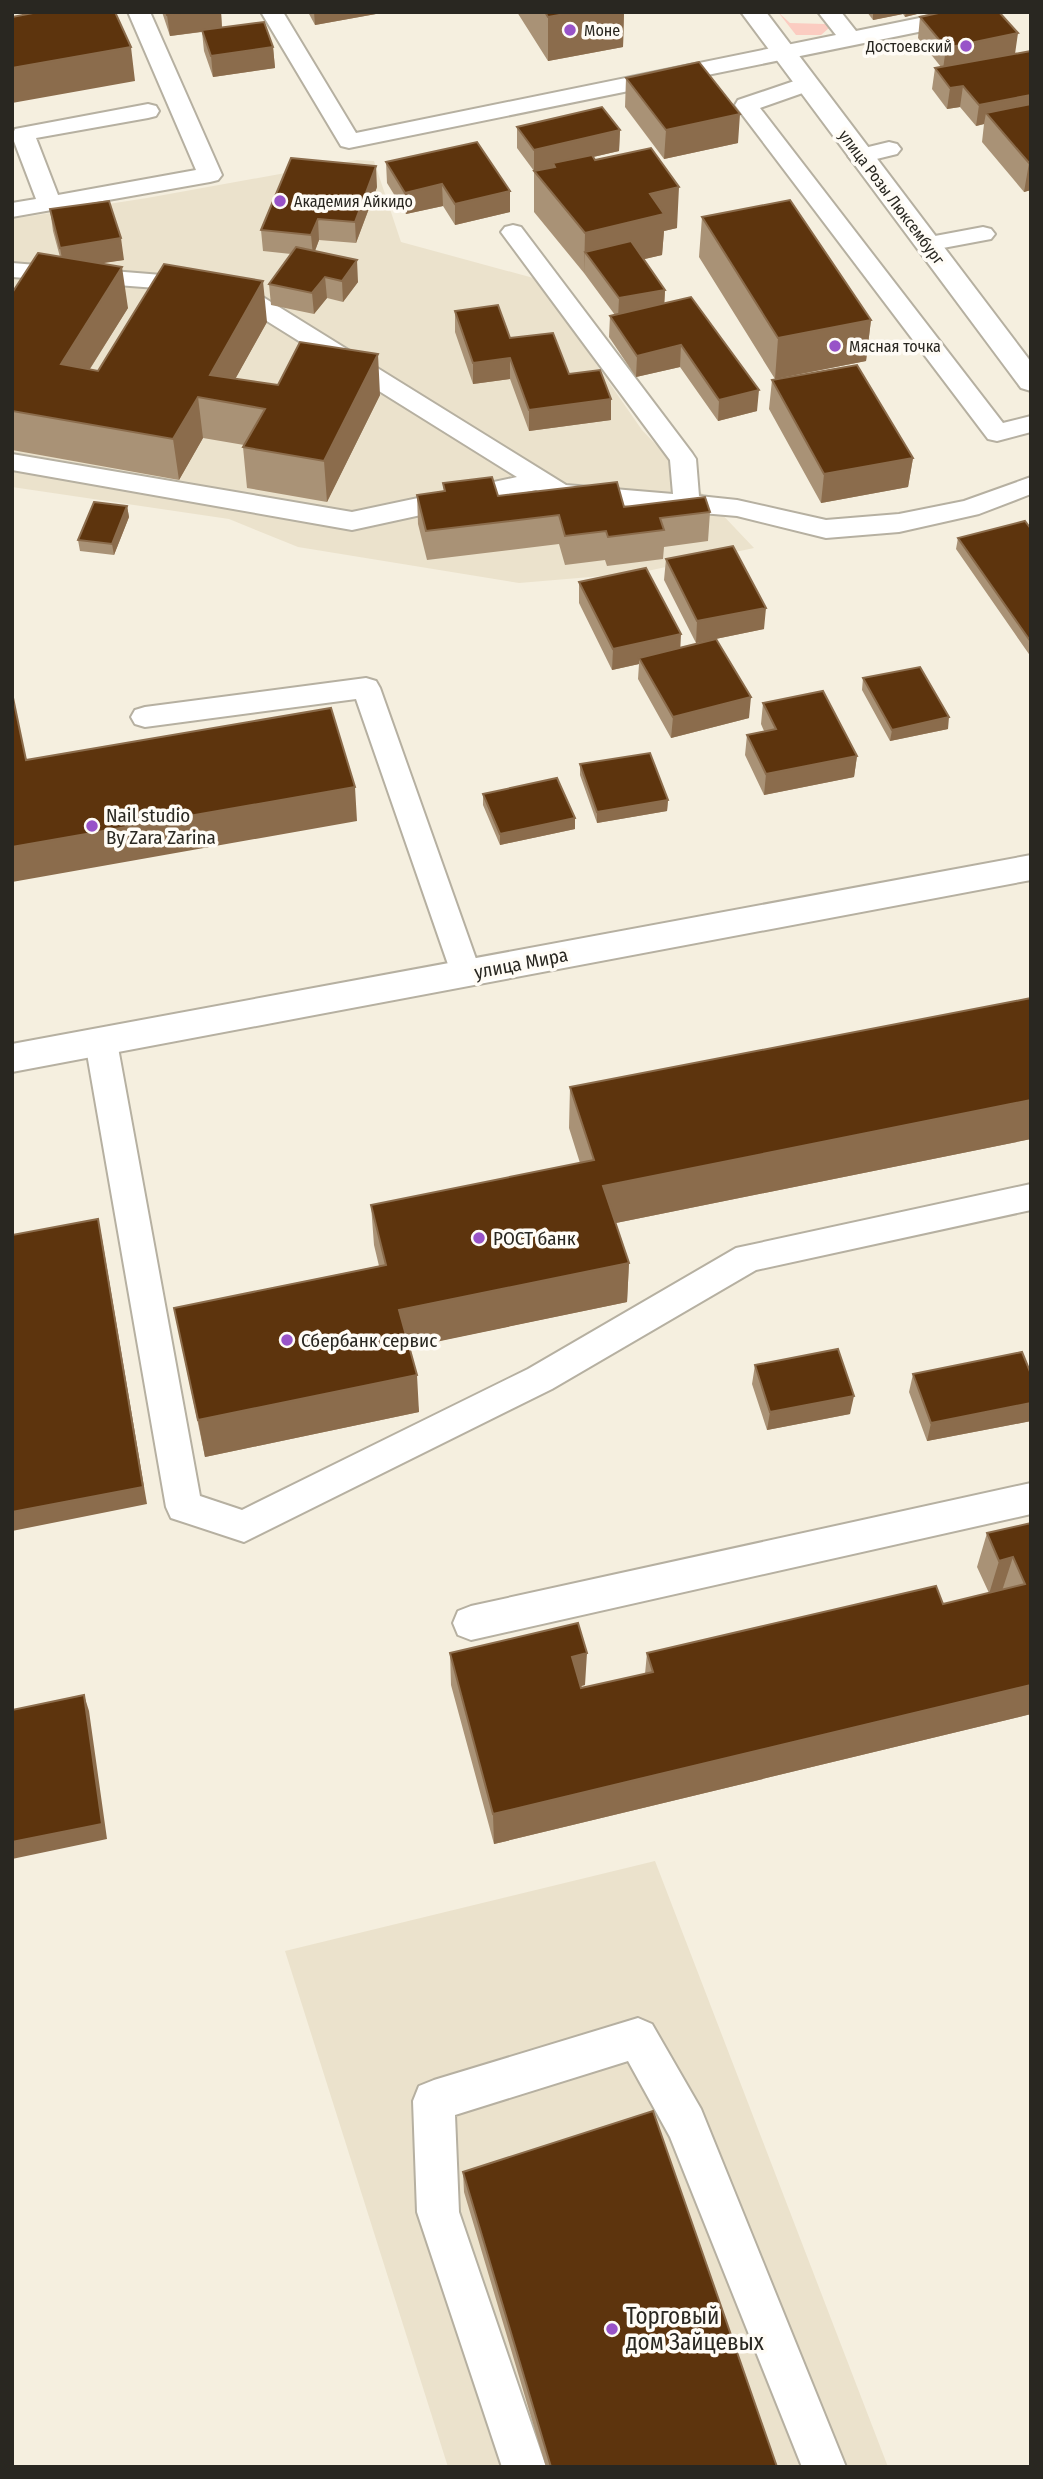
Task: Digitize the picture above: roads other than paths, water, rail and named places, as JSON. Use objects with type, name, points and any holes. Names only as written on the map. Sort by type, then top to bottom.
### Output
[{"type":"main road","name":"улица Розы Люксембург","points":[[753,12],[1028,374]]},
{"type":"main road","name":"улица Мира","points":[[12,1058],[1031,867]]},
{"type":"lane","points":[[12,209],[210,175],[139,12]]},
{"type":"lane","points":[[272,12],[349,141],[982,12]]},
{"type":"lane","points":[[829,12],[850,38]]},
{"type":"lane","points":[[806,84],[746,105],[997,433],[1031,424]]},
{"type":"lane","points":[[49,203],[23,134],[148,111]]},
{"type":"lane","points":[[860,156],[889,149]]},
{"type":"lane","points":[[513,232],[683,459],[687,504]]},
{"type":"lane","points":[[927,244],[983,234]]},
{"type":"lane","points":[[12,270],[228,286],[560,493],[737,508],[826,529],[899,523],[970,508],[1031,485]]},
{"type":"lane","points":[[12,462],[352,522],[539,481]]},
{"type":"lane","points":[[145,718],[366,688],[466,973]]},
{"type":"lane","points":[[102,1042],[184,1507],[244,1526],[540,1379],[748,1258],[1031,1197]]},
{"type":"lane","points":[[471,1623],[1031,1498]]},
{"type":"lane","points":[[524,2467],[438,2212],[434,2101],[638,2038],[686,2124],[824,2467]]},
{"type":"place","name":"Моне","points":[[570,30]]},
{"type":"place","name":"Достоевский","points":[[966,46]]},
{"type":"place","name":"Академия Айкидо","points":[[280,201]]},
{"type":"place","name":"Мясная точка","points":[[835,346]]},
{"type":"place","name":"Nail studio By Zara Zarina","points":[[92,826]]},
{"type":"place","name":"РОСТ банк","points":[[479,1238]]},
{"type":"place","name":"Сбербанк сервис","points":[[287,1340]]},
{"type":"place","name":"Торговый дом Зайцевых","points":[[612,2329]]}]
